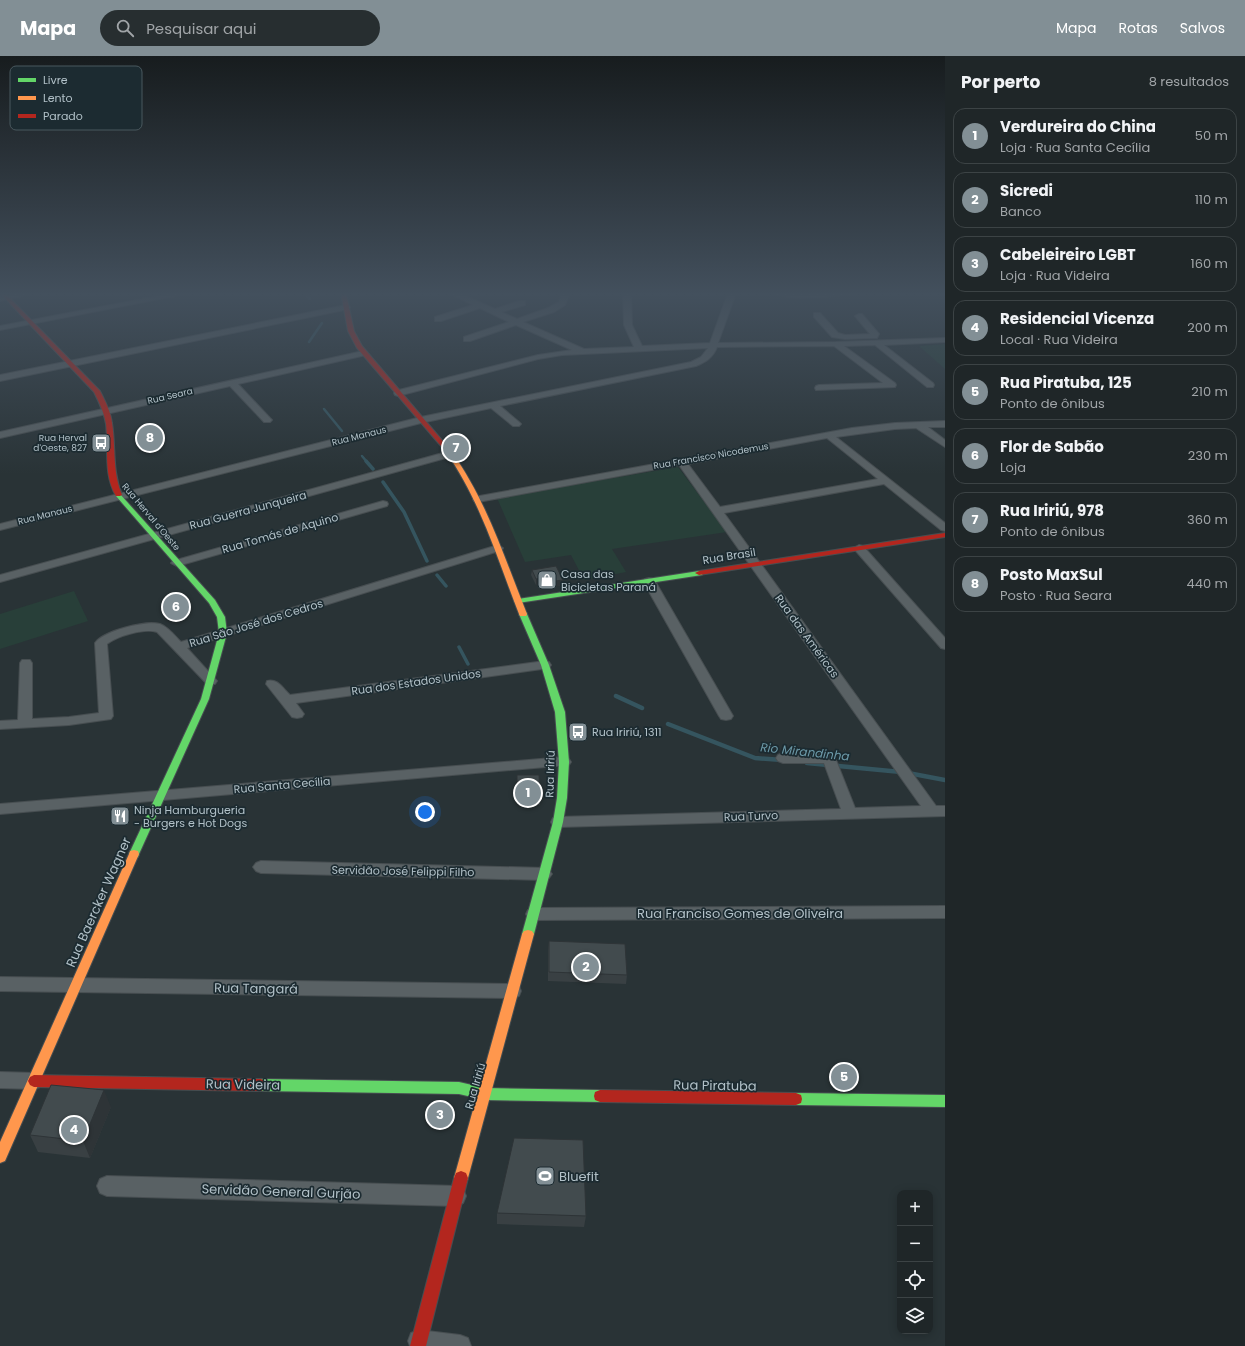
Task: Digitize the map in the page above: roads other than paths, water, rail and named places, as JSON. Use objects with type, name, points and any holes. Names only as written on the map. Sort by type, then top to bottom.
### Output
[{"type":"main road","name":"Rua Herval d'Oeste","points":[[61,353],[97,391],[106,411],[109,426],[110,473],[114,488],[119,497],[217,609],[221,617],[223,633]]},
{"type":"main road","name":"Rua Iririú","points":[[363,353],[450,454],[465,474],[478,499],[518,602],[545,665],[560,712],[564,762],[562,798],[558,822],[456,1196],[419,1344]]},
{"type":"main road","name":"Rua Brasil","points":[[518,602],[945,535]]},
{"type":"main road","name":"Rua Baercker Wagner","points":[[0,1157],[159,796],[197,718],[211,681],[223,633]]},
{"type":"main road","name":"Rua Videira","points":[[34,1081],[459,1088],[485,1094]]},
{"type":"main road","name":"Rua Piratuba","points":[[485,1094],[945,1101]]},
{"type":"street","points":[[0,378],[119,353]]},
{"type":"street","name":"Rua Seara","points":[[0,435],[362,353]]},
{"type":"street","points":[[398,393],[538,357],[566,353]]},
{"type":"street","name":"Rua Manaus","points":[[0,527],[421,420],[685,366],[704,359],[710,353]]},
{"type":"street","points":[[819,388],[892,386],[848,353]]},
{"type":"street","points":[[890,353],[930,385]]},
{"type":"street","points":[[232,382],[267,420]]},
{"type":"street","points":[[494,406],[516,424]]},
{"type":"street","name":"Rua Francisco Nicodemus","points":[[478,499],[828,435],[876,428],[945,424]]},
{"type":"street","points":[[918,425],[945,444]]},
{"type":"street","points":[[828,435],[945,528]]},
{"type":"street","name":"Rua Guerra Junqueira","points":[[0,579],[450,454]]},
{"type":"street","name":"Rua das Américas","points":[[682,462],[905,773],[938,811]]},
{"type":"street","points":[[717,511],[886,481]]},
{"type":"street","name":"Rua Tomás de Aquino","points":[[177,563],[383,504]]},
{"type":"street","name":"Rua São José dos Cedros","points":[[0,725],[69,722],[106,716],[101,643],[105,639],[113,636],[156,627],[161,629],[179,647],[498,548]]},
{"type":"street","points":[[859,548],[945,645]]},
{"type":"street","points":[[649,581],[726,716]]},
{"type":"street","points":[[179,647],[211,681]]},
{"type":"street","points":[[25,724],[26,663]]},
{"type":"street","name":"Rua dos Estados Unidos","points":[[287,700],[545,665]]},
{"type":"street","points":[[272,684],[287,700],[296,714]]},
{"type":"street","points":[[783,758],[829,758],[850,814]]},
{"type":"street","name":"Rua Santa Cecília","points":[[0,809],[564,762]]},
{"type":"street","name":"Rua Turvo","points":[[558,822],[938,811]]},
{"type":"street","name":"Servidão José Felippi Filho","points":[[261,867],[544,874]]},
{"type":"street","name":"Rua Franciso Gomes de Oliveira","points":[[534,914],[945,912]]},
{"type":"street","name":"Rua Tangará","points":[[0,984],[513,991]]},
{"type":"street","name":"Rua Videira","points":[[0,1080],[34,1081]]},
{"type":"street","name":"Servidão General Gurjão","points":[[107,1186],[456,1196]]},
{"type":"street","points":[[419,1344],[460,1346]]},
{"type":"waterway","name":"Rio Mirandinha","points":[[324,409],[342,431]]},
{"type":"waterway","name":"Rio Mirandinha","points":[[362,456],[367,462]]},
{"type":"waterway","name":"Rio Mirandinha","points":[[366,461],[373,469]]},
{"type":"waterway","name":"Rio Mirandinha","points":[[383,482],[404,512],[427,561]]},
{"type":"waterway","name":"Rio Mirandinha","points":[[437,575],[446,586]]},
{"type":"waterway","name":"Rio Mirandinha","points":[[459,647],[468,664]]},
{"type":"waterway","name":"Rio Mirandinha","points":[[616,696],[642,708]]},
{"type":"waterway","name":"Rio Mirandinha","points":[[668,724],[755,758],[782,760]]},
{"type":"waterway","name":"Rio Mirandinha","points":[[807,763],[901,772]]},
{"type":"waterway","name":"Rio Mirandinha","points":[[908,773],[945,780]]},
{"type":"place","name":"Posto MaxSul","points":[[150,438]]},
{"type":"place","name":"Rua Herval d'Oeste, 827","points":[[101,443]]},
{"type":"place","name":"Rua Iririú, 978","points":[[456,448]]},
{"type":"place","name":"Casa das Bicicletas Paraná","points":[[547,580]]},
{"type":"place","name":"Flor de Sabão","points":[[176,607]]},
{"type":"place","name":"Rua Iririú, 1311","points":[[578,732]]},
{"type":"place","name":"Verdureira do China","points":[[528,793]]},
{"type":"place","name":"Ninja Hamburgueria - Burgers e Hot Dogs","points":[[120,816]]},
{"type":"place","name":"Sicredi","points":[[586,967]]},
{"type":"place","name":"Rua Piratuba, 125","points":[[844,1077]]},
{"type":"place","name":"Cabeleireiro LGBT","points":[[440,1115]]},
{"type":"place","name":"Residencial Vicenza","points":[[74,1130]]},
{"type":"place","name":"Bluefit","points":[[545,1176]]}]
